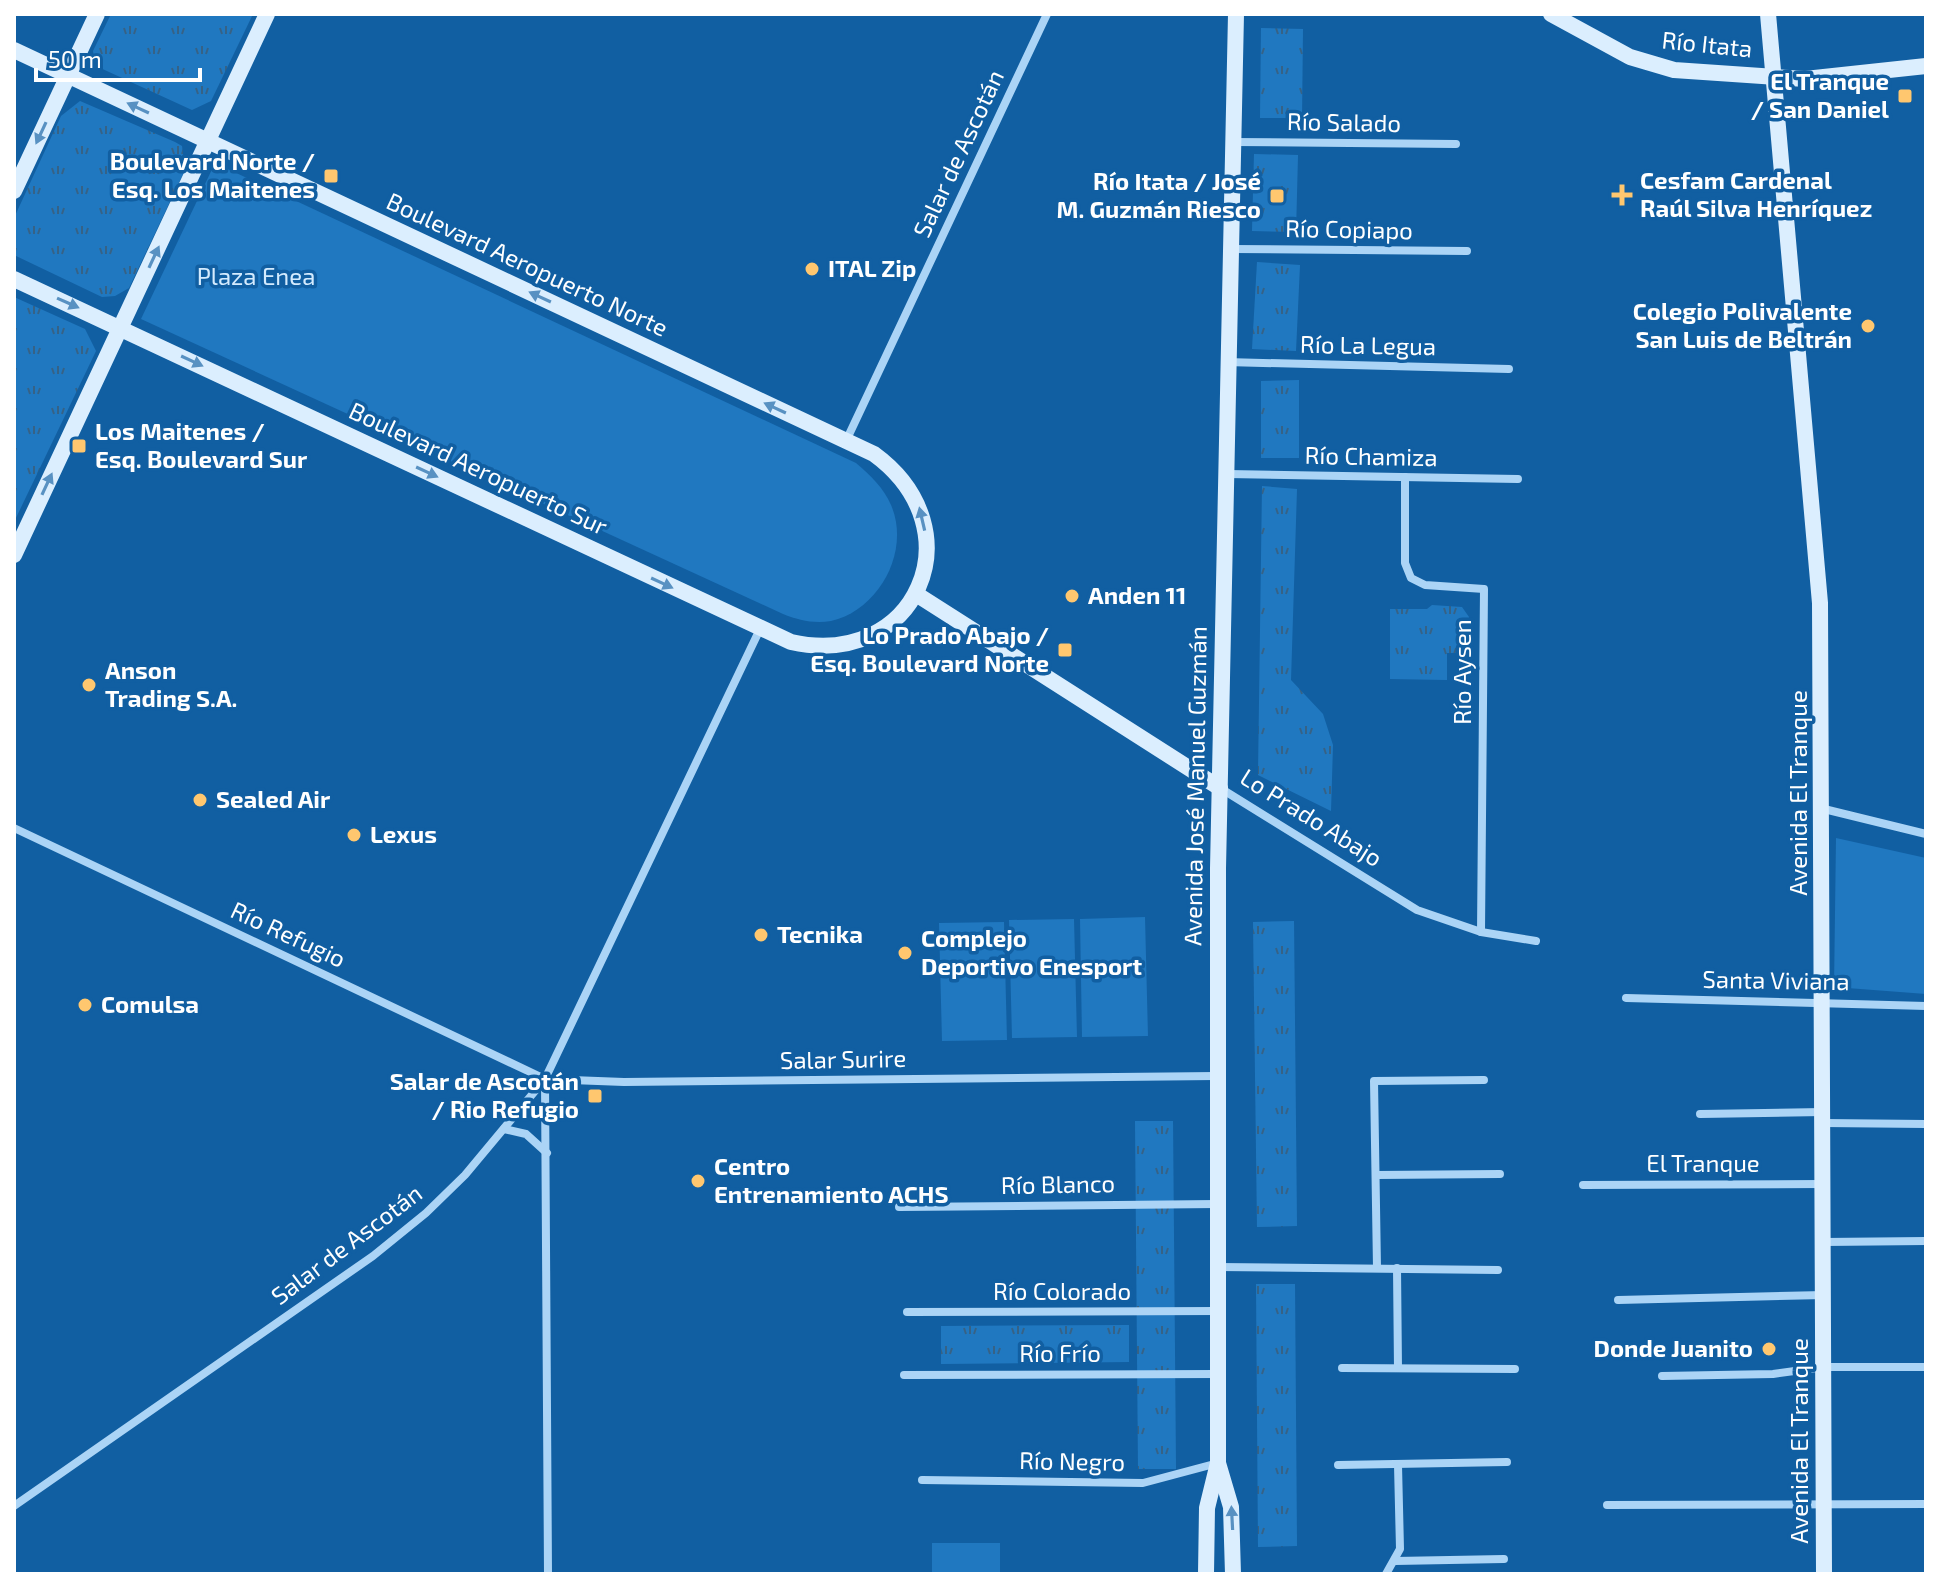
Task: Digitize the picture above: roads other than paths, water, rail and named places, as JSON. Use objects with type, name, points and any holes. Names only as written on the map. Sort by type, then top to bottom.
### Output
[{"type":"street","points":[[14,191],[97,14]]},
{"type":"street","points":[[14,555],[267,14]]},
{"type":"street","name":"Salar de Ascotán","points":[[846,441],[1047,14]]},
{"type":"street","name":"Avenida José Manuel Guzmán","points":[[1206,1574],[1207,1508],[1218,1463],[1216,1076],[1226,362],[1236,14]]},
{"type":"street","name":"Río Itata","points":[[1551,14],[1609,47],[1659,67],[1818,78],[1926,66]]},
{"type":"street","name":"Avenida El Tranque","points":[[1768,14],[1818,564],[1824,809],[1824,1574]]},
{"type":"street","name":"Boulevard Aeropuerto Norte","points":[[14,50],[846,441],[893,467],[919,506],[928,552],[923,580],[916,594]]},
{"type":"street","name":"Río Salado","points":[[1232,142],[1456,144]]},
{"type":"street","name":"Río Copiapo","points":[[1230,249],[1467,251]]},
{"type":"street","name":"Boulevard Aeropuerto Sur","points":[[14,279],[760,629],[815,647],[837,646],[876,633],[903,611],[916,594]]},
{"type":"street","name":"Río La Legua","points":[[1226,362],[1509,369]]},
{"type":"street","name":"Río Chamiza","points":[[1224,474],[1518,479]]},
{"type":"street","name":"Río Aysen","points":[[1405,477],[1405,563],[1411,578],[1425,585],[1484,589],[1481,932]]},
{"type":"street","name":"Lo Prado Abajo","points":[[916,594],[1386,893],[1446,922],[1481,932],[1536,941]]},
{"type":"street","name":"Salar de Ascotán","points":[[14,1506],[398,1238],[465,1175],[545,1079],[760,629]]},
{"type":"street","points":[[1824,809],[1926,834]]},
{"type":"street","name":"Río Refugio","points":[[14,828],[545,1079]]},
{"type":"street","name":"Santa Viviana","points":[[1626,998],[1926,1006]]},
{"type":"street","name":"Salar Surire","points":[[545,1079],[624,1082],[1216,1076]]},
{"type":"street","points":[[545,1079],[548,1574]]},
{"type":"street","points":[[1377,1268],[1374,1081],[1484,1080]]},
{"type":"street","points":[[1700,1114],[1824,1117],[1926,1124]]},
{"type":"street","points":[[504,1129],[526,1134],[547,1154]]},
{"type":"street","points":[[1377,1175],[1500,1174]]},
{"type":"street","name":"El Tranque","points":[[1583,1185],[1824,1184]]},
{"type":"street","name":"Río Blanco","points":[[899,1207],[1217,1204]]},
{"type":"street","points":[[1824,1242],[1926,1241]]},
{"type":"street","points":[[1218,1267],[1498,1270]]},
{"type":"street","points":[[1397,1268],[1398,1368]]},
{"type":"street","points":[[1618,1300],[1824,1295]]},
{"type":"street","name":"Río Colorado","points":[[907,1312],[1218,1311]]},
{"type":"street","points":[[1662,1376],[1773,1374],[1824,1367],[1926,1367]]},
{"type":"street","points":[[1342,1368],[1515,1369]]},
{"type":"street","name":"Río Frío","points":[[904,1375],[1217,1374]]},
{"type":"street","points":[[1338,1465],[1507,1462]]},
{"type":"street","name":"Avenida José Manuel Guzmán","points":[[1218,1463],[1231,1507],[1233,1574]]},
{"type":"street","name":"Río Negro","points":[[922,1480],[1143,1483],[1218,1463]]},
{"type":"street","points":[[1386,1574],[1400,1549],[1398,1465]]},
{"type":"street","points":[[1607,1505],[1926,1504]]},
{"type":"street","points":[[1395,1561],[1504,1559]]},
{"type":"place","name":"El Tranque / San Daniel","points":[[1905,96]]},
{"type":"place","name":"Boulevard Norte / Esq. Los Maitenes","points":[[331,176]]},
{"type":"place","name":"Cesfam Cardenal Raúl Silva Henríquez","points":[[1622,195]]},
{"type":"place","name":"Río Itata / José M. Guzmán Riesco","points":[[1277,196]]},
{"type":"place","name":"ITAL Zip","points":[[812,269]]},
{"type":"place","name":"Colegio Polivalente San Luis de Beltrán","points":[[1868,326]]},
{"type":"place","name":"Los Maitenes / Esq. Boulevard Sur","points":[[79,446]]},
{"type":"place","name":"Anden 11","points":[[1072,596]]},
{"type":"place","name":"Lo Prado Abajo / Esq. Boulevard Norte","points":[[1065,650]]},
{"type":"place","name":"Anson Trading S.A.","points":[[89,685]]},
{"type":"place","name":"Sealed Air","points":[[200,800]]},
{"type":"place","name":"Lexus","points":[[354,835]]},
{"type":"place","name":"Tecnika","points":[[761,935]]},
{"type":"place","name":"Complejo Deportivo Enesport","points":[[905,953]]},
{"type":"place","name":"Comulsa","points":[[85,1005]]},
{"type":"place","name":"Salar de Ascotán / Rio Refugio","points":[[595,1096]]},
{"type":"place","name":"Centro Entrenamiento ACHS","points":[[698,1181]]},
{"type":"place","name":"Donde Juanito","points":[[1769,1349]]},
{"type":"park label","name":"Plaza Enea","points":[[256,277]]}]
